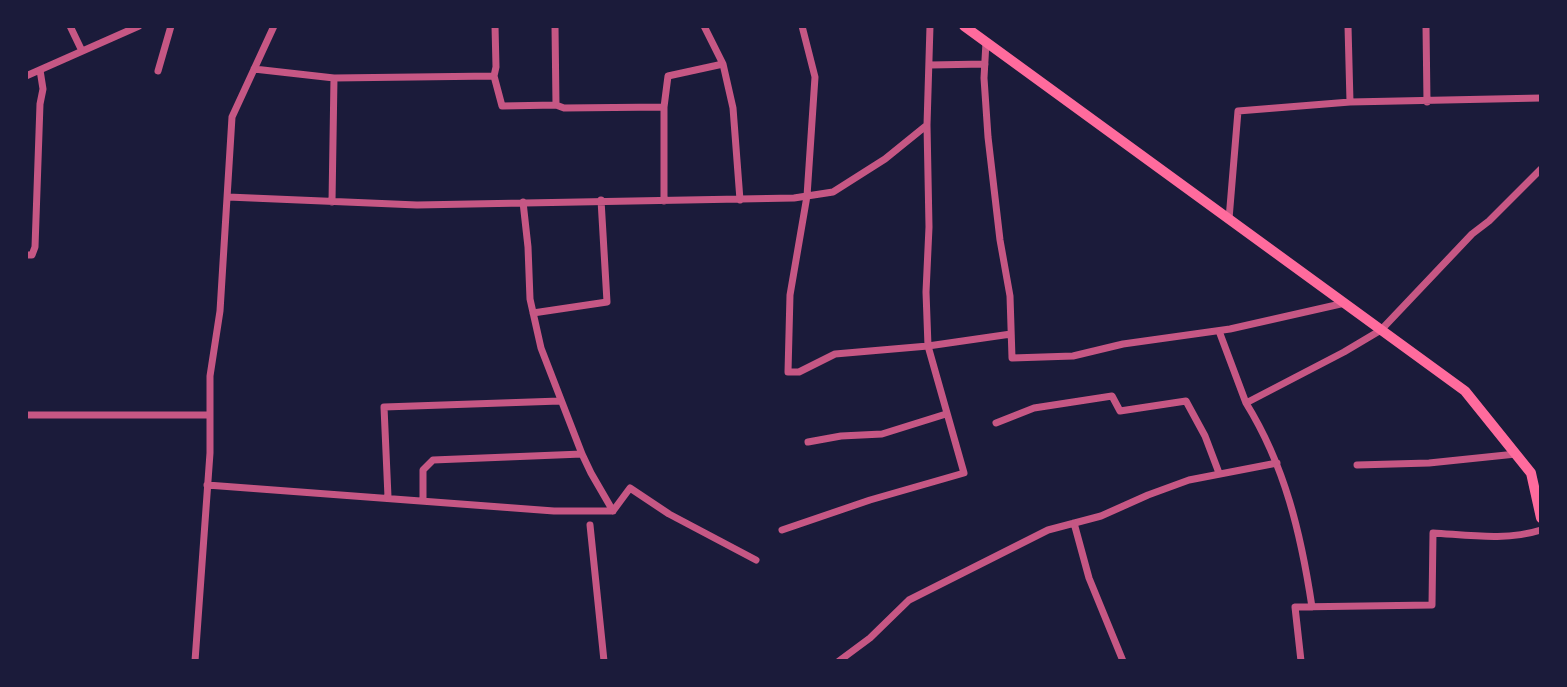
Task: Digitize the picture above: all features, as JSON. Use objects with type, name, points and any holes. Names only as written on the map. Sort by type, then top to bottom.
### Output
[{"type":"main road","points":[[964,26],[1465,391],[1531,473],[1541,518]]},
{"type":"street","points":[[70,26],[82,51]]},
{"type":"street","points":[[26,76],[139,26]]},
{"type":"street","points":[[158,71],[171,26]]},
{"type":"street","points":[[195,661],[207,485],[210,376],[220,311],[232,117],[274,26]]},
{"type":"street","points":[[495,26],[494,76],[502,106],[664,107]]},
{"type":"street","points":[[555,26],[556,105]]},
{"type":"street","points":[[704,26],[723,64],[733,108],[740,200]]},
{"type":"street","points":[[802,26],[815,77],[807,196],[790,295],[788,372],[799,372],[835,355],[929,346],[1011,334]]},
{"type":"street","points":[[782,530],[909,488],[964,473],[929,346],[926,292],[929,227],[926,125],[930,26]]},
{"type":"street","points":[[1348,26],[1350,102]]},
{"type":"street","points":[[1426,26],[1427,102]]},
{"type":"street","points":[[986,42],[988,137],[1000,240],[1010,296],[1012,358],[1073,356],[1123,344],[1219,331],[1345,303]]},
{"type":"street","points":[[664,201],[664,107],[668,76],[723,64]]},
{"type":"street","points":[[930,65],[985,64]]},
{"type":"street","points":[[254,69],[334,78],[494,76]]},
{"type":"street","points":[[26,255],[32,255],[35,247],[40,104],[43,89],[40,70]]},
{"type":"street","points":[[332,202],[334,78]]},
{"type":"street","points":[[1229,219],[1238,111],[1350,102],[1541,98]]},
{"type":"street","points":[[228,197],[417,205],[601,200],[740,200],[807,196],[833,192],[885,159],[926,125]]},
{"type":"street","points":[[1246,403],[1381,330],[1472,234],[1489,222],[1541,169]]},
{"type":"street","points":[[533,313],[607,302],[601,200]]},
{"type":"street","points":[[523,202],[530,299],[541,348],[582,454],[613,511]]},
{"type":"street","points":[[1219,331],[1246,403],[1264,431],[1277,463],[1297,527],[1312,607]]},
{"type":"street","points":[[996,423],[1034,408],[1112,396],[1120,411],[1185,401],[1205,436],[1219,473]]},
{"type":"street","points":[[388,497],[384,407],[560,401]]},
{"type":"street","points":[[808,442],[882,433],[946,414]]},
{"type":"street","points":[[26,415],[210,415]]},
{"type":"street","points":[[423,500],[423,470],[433,460],[582,454]]},
{"type":"street","points":[[1357,465],[1429,463],[1516,454]]},
{"type":"street","points":[[839,661],[870,638],[909,600],[1048,530],[1101,516],[1189,480],[1277,463]]},
{"type":"street","points":[[207,485],[554,511],[613,511]]},
{"type":"street","points":[[613,511],[631,488],[669,514],[756,561]]},
{"type":"street","points":[[1074,523],[1089,578],[1123,661]]},
{"type":"street","points":[[590,525],[604,661]]},
{"type":"street","points":[[1301,661],[1295,607],[1432,605],[1433,533],[1493,536],[1525,535],[1541,530]]}]
